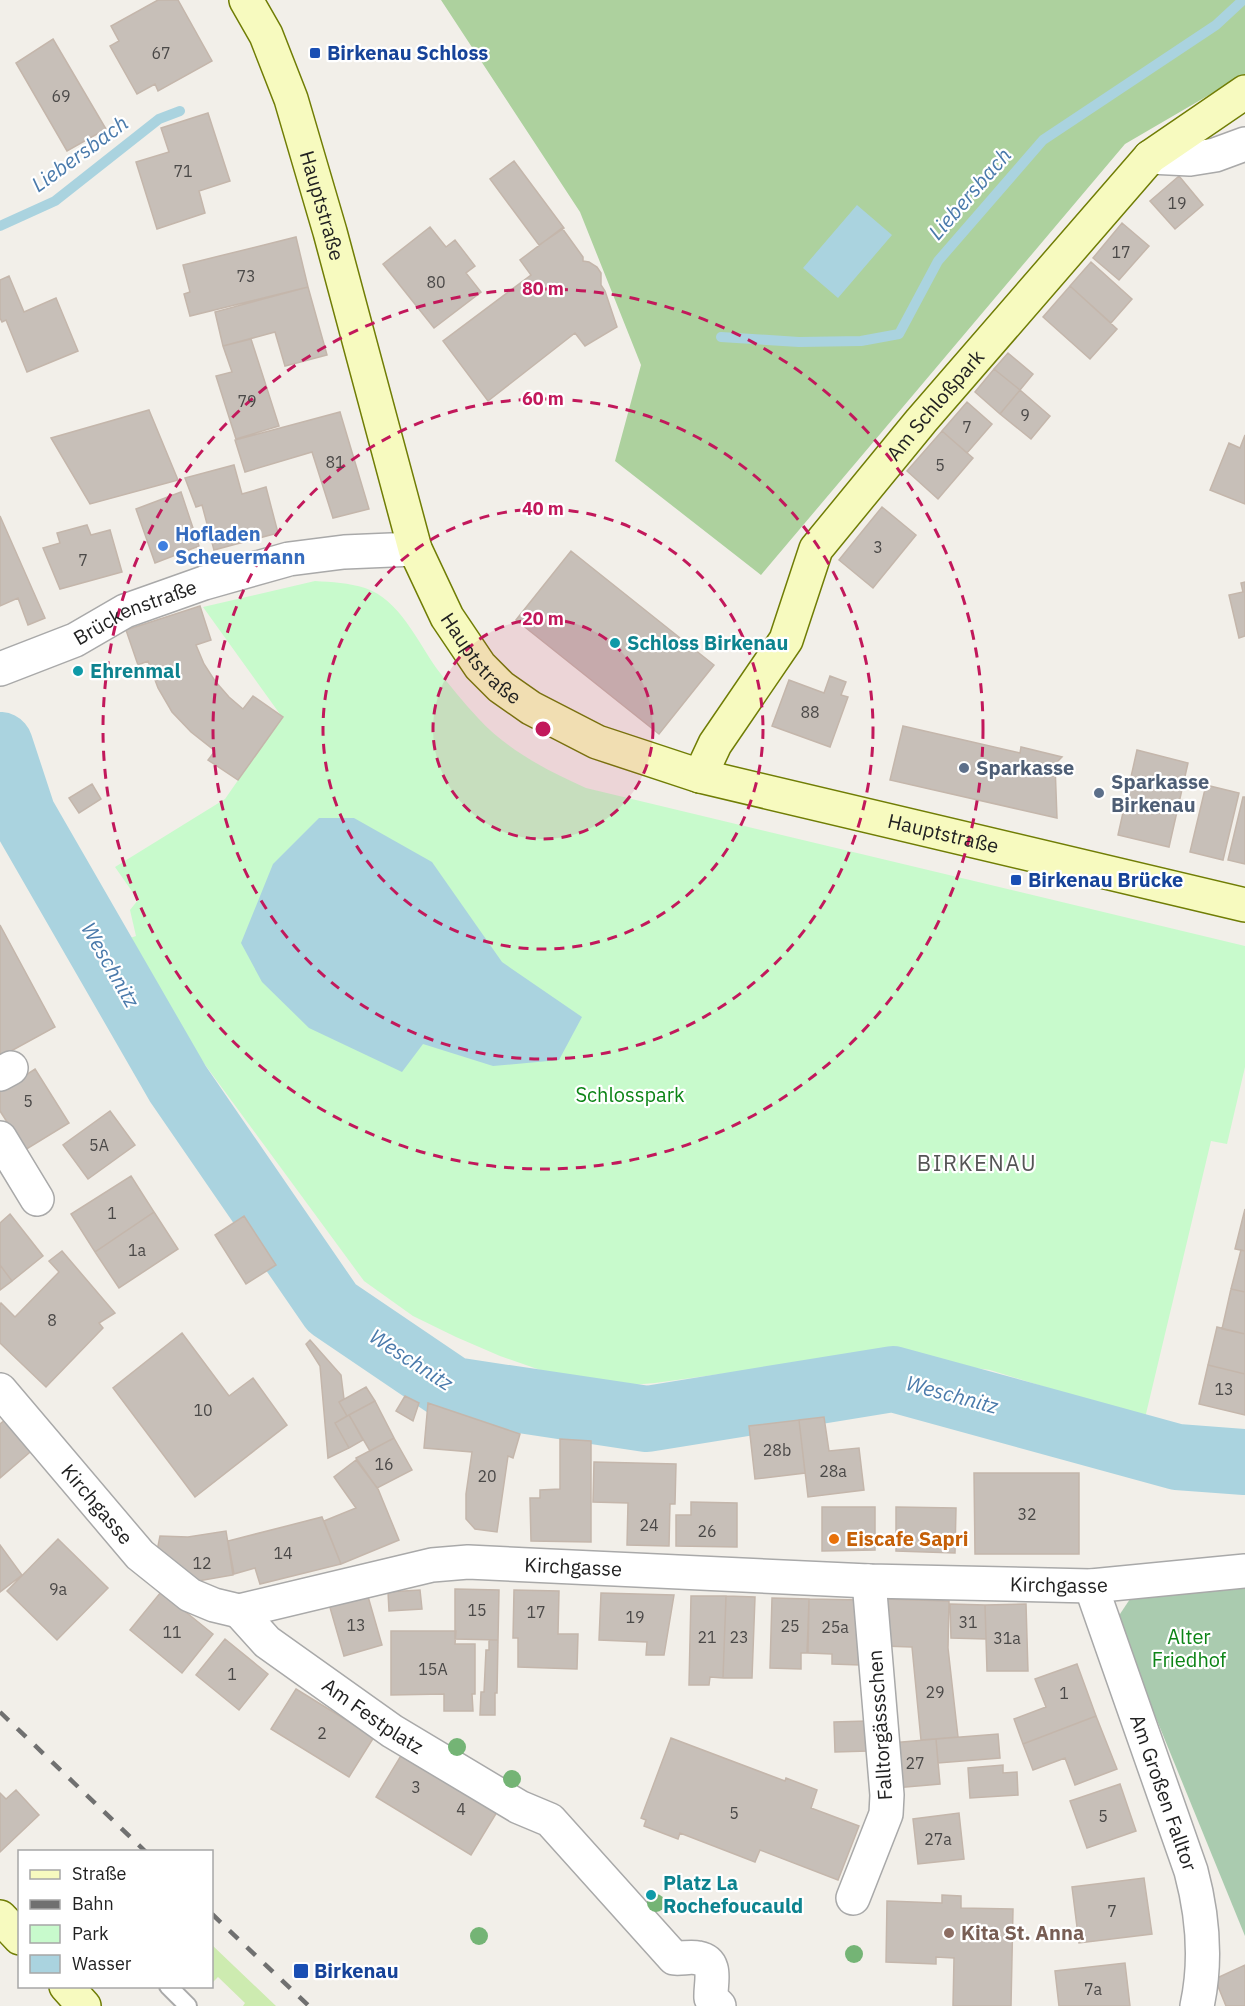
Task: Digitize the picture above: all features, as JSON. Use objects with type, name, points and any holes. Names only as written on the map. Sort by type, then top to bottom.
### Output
[{"type":"main road","name":"Hauptstraße","points":[[246,0],[266,35],[291,99],[330,232],[415,549],[447,617],[480,666],[501,687],[531,708],[597,742],[700,776],[1245,906]]},
{"type":"main road","name":"Am Schloßpark","points":[[700,776],[715,744],[786,640],[816,549],[921,421],[1150,158],[1245,92]]},
{"type":"main road","points":[[68,1988],[84,2006]]},
{"type":"street","points":[[1150,158],[1190,159],[1215,155],[1245,144]]},
{"type":"street","name":"Brückenstraße","points":[[0,669],[75,640],[125,611],[214,580],[289,559],[344,552],[415,549]]},
{"type":"street","points":[[0,1138],[37,1199]]},
{"type":"street","name":"Kirchgasse","points":[[0,1390],[140,1555],[190,1595],[214,1605],[239,1611],[432,1565],[468,1562],[869,1581],[1091,1586],[1245,1571]]},
{"type":"street","name":"Falltorgässschen","points":[[853,1898],[886,1814],[887,1795],[869,1581]]},
{"type":"street","name":"Am Großen Falltor","points":[[1091,1586],[1191,1871],[1198,1898],[1203,1927],[1203,1955],[1202,1985],[1197,2006]]},
{"type":"street","name":"Am Festplatz","points":[[239,1611],[267,1642],[383,1725],[519,1808],[550,1820],[674,1958],[699,1958],[708,1964],[713,1973],[711,1998],[718,2006]]},
{"type":"lane","points":[[170,1988],[188,2006]]},
{"type":"green space","points":[[441,0],[1245,0],[1245,74],[1125,144],[761,575],[615,461],[641,365],[580,212]]},
{"type":"green space","name":"Schlosspark","points":[[315,581],[365,588],[388,602],[407,622],[447,682],[489,729],[529,759],[586,788],[1245,946],[1245,1067],[1227,1144],[1211,1141],[1145,1418],[990,1370],[901,1358],[836,1358],[655,1383],[607,1387],[546,1372],[456,1337],[413,1316],[364,1281],[142,979],[124,940],[136,936],[130,910],[138,900],[115,867],[225,799],[282,717],[203,607]]},
{"type":"green space","name":"Alter Friedhof","points":[[1245,1585],[1245,1936],[1116,1620],[1132,1596]]},
{"type":"green space","points":[[213,1946],[276,2006],[243,2006],[245,2003],[218,1977],[213,1982]]},
{"type":"water","points":[[857,205],[892,235],[838,298],[803,268]]},
{"type":"water","points":[[319,818],[354,818],[432,862],[502,962],[582,1017],[559,1060],[493,1066],[423,1044],[402,1072],[309,1028],[262,982],[241,943],[273,864]]},
{"type":"building","points":[[158,0],[178,0],[212,61],[158,91],[155,84],[137,94],[110,46],[119,41],[111,26]]},
{"type":"building","points":[[53,39],[106,129],[67,151],[16,63]]},
{"type":"building","points":[[208,113],[230,181],[199,191],[205,213],[157,229],[136,162],[169,152],[161,128]]},
{"type":"building","points":[[514,161],[564,228],[539,245],[490,179]]},
{"type":"building","points":[[1179,176],[1203,205],[1175,229],[1150,201]]},
{"type":"building","points":[[1122,223],[1149,246],[1119,280],[1093,258]]},
{"type":"building","points":[[430,227],[446,247],[455,240],[475,266],[466,273],[481,292],[434,328],[383,264]]},
{"type":"building","points":[[562,228],[583,257],[583,261],[597,267],[601,273],[601,285],[617,327],[585,346],[575,333],[488,401],[443,341],[531,275],[520,260]]},
{"type":"building","points":[[296,237],[308,287],[190,316],[184,294],[190,292],[183,265]]},
{"type":"building","points":[[1091,262],[1132,299],[1111,323],[1070,286]]},
{"type":"building","points":[[9,276],[24,312],[56,298],[78,351],[27,372],[6,320],[2,322],[0,318],[0,280]]},
{"type":"building","points":[[1070,286],[1117,329],[1090,359],[1043,317]]},
{"type":"building","points":[[308,287],[327,355],[285,366],[275,332],[223,346],[215,312]]},
{"type":"building","points":[[251,339],[279,426],[236,439],[216,376],[232,372],[223,346]]},
{"type":"building","points":[[1008,353],[1033,374],[1020,390],[994,369]]},
{"type":"building","points":[[994,369],[1020,390],[1000,414],[975,392]]},
{"type":"building","points":[[1020,390],[1050,416],[1031,439],[1000,414]]},
{"type":"building","points":[[967,402],[992,424],[967,453],[942,431]]},
{"type":"building","points":[[149,410],[178,480],[90,504],[51,438]]},
{"type":"building","points":[[340,412],[369,509],[333,518],[312,452],[245,472],[235,440]]},
{"type":"building","points":[[942,431],[973,458],[938,499],[907,471]]},
{"type":"building","points":[[1245,435],[1245,504],[1210,490],[1229,443],[1240,448]]},
{"type":"building","points":[[234,465],[242,494],[266,487],[278,533],[214,550],[202,505],[196,507],[185,478]]},
{"type":"building","points":[[181,492],[199,546],[155,563],[136,509]]},
{"type":"building","points":[[882,507],[916,535],[873,588],[839,560]]},
{"type":"building","points":[[0,516],[45,618],[28,625],[18,598],[0,606]]},
{"type":"building","points":[[87,525],[91,535],[110,530],[122,572],[60,589],[43,548],[60,543],[57,533]]},
{"type":"building","name":"Schloss Birkenau","points":[[571,551],[714,665],[659,734],[516,620]]},
{"type":"building","points":[[1245,582],[1245,636],[1239,638],[1229,595],[1243,592],[1241,583]]},
{"type":"building","points":[[200,606],[211,640],[196,645],[215,681],[243,709],[253,696],[283,717],[238,780],[208,760],[215,751],[191,732],[172,712],[158,688],[148,661],[138,665],[126,630]]},
{"type":"building","points":[[830,676],[846,682],[841,695],[848,697],[830,747],[772,726],[789,680],[824,693]]},
{"type":"building","points":[[903,726],[1020,753],[1021,747],[1062,757],[1055,764],[1057,818],[890,780]]},
{"type":"building","points":[[1137,750],[1188,763],[1169,847],[1118,835]]},
{"type":"building","points":[[92,784],[101,799],[79,813],[69,798]]},
{"type":"building","points":[[1206,785],[1239,793],[1223,860],[1190,852]]},
{"type":"building","points":[[1243,797],[1245,797],[1245,864],[1228,860]]},
{"type":"building","points":[[0,925],[55,1027],[2,1056],[0,1053]]},
{"type":"building","points":[[35,1069],[69,1123],[25,1150],[0,1111],[0,1092]]},
{"type":"building","points":[[110,1111],[135,1145],[88,1179],[63,1145]]},
{"type":"building","points":[[131,1176],[154,1212],[95,1252],[71,1214]]},
{"type":"building","points":[[1245,1209],[1245,1251],[1235,1249]]},
{"type":"building","points":[[154,1212],[178,1249],[119,1288],[95,1252]]},
{"type":"building","points":[[10,1214],[43,1256],[12,1281],[0,1265],[0,1223]]},
{"type":"building","points":[[244,1216],[276,1265],[246,1284],[215,1235]]},
{"type":"building","points":[[1241,1250],[1245,1251],[1245,1292],[1231,1289]]},
{"type":"building","points":[[62,1251],[115,1313],[99,1323],[103,1328],[46,1387],[0,1343],[0,1305],[1,1303],[15,1317],[59,1272],[49,1261]]},
{"type":"building","points":[[0,1265],[12,1281],[0,1290]]},
{"type":"building","points":[[1231,1289],[1245,1292],[1245,1334],[1222,1329]]},
{"type":"building","points":[[1217,1327],[1245,1334],[1245,1374],[1208,1365]]},
{"type":"building","points":[[182,1333],[229,1396],[253,1378],[287,1425],[195,1497],[113,1388]]},
{"type":"building","points":[[310,1340],[341,1375],[344,1399],[339,1402],[347,1416],[335,1423],[349,1448],[328,1458],[320,1366],[306,1344]]},
{"type":"building","points":[[1208,1365],[1245,1374],[1245,1415],[1199,1404]]},
{"type":"building","points":[[366,1387],[375,1401],[347,1416],[339,1402]]},
{"type":"building","points":[[405,1396],[419,1403],[413,1421],[396,1411]]},
{"type":"building","points":[[375,1401],[394,1438],[370,1451],[349,1415]]},
{"type":"building","points":[[428,1403],[520,1434],[513,1458],[508,1456],[497,1532],[475,1529],[466,1519],[466,1494],[472,1452],[424,1448]]},
{"type":"building","points":[[349,1415],[363,1440],[349,1448],[335,1423]]},
{"type":"building","points":[[10,1416],[36,1447],[0,1478],[0,1424]]},
{"type":"building","points":[[824,1417],[829,1451],[859,1448],[864,1490],[808,1497],[799,1420]]},
{"type":"building","points":[[799,1420],[805,1473],[755,1479],[749,1426]]},
{"type":"building","points":[[394,1438],[412,1470],[377,1488],[356,1458]]},
{"type":"building","points":[[560,1439],[591,1441],[591,1542],[531,1541],[530,1498],[540,1498],[540,1490],[560,1489]]},
{"type":"building","points":[[356,1460],[378,1489],[399,1540],[341,1564],[324,1521],[356,1508],[334,1477]]},
{"type":"building","points":[[594,1462],[676,1464],[675,1504],[670,1504],[669,1546],[627,1545],[628,1503],[593,1502]]},
{"type":"building","points":[[974,1473],[1079,1473],[1079,1554],[975,1554]]},
{"type":"building","points":[[691,1502],[737,1503],[737,1547],[676,1546],[676,1515],[691,1515]]},
{"type":"building","points":[[822,1507],[875,1507],[875,1550],[822,1551]]},
{"type":"building","points":[[896,1507],[956,1508],[955,1553],[896,1551]]},
{"type":"building","points":[[322,1517],[341,1564],[260,1584],[255,1568],[234,1574],[228,1541]]},
{"type":"building","points":[[226,1531],[233,1575],[198,1581],[157,1551],[160,1536],[188,1537]]},
{"type":"building","points":[[58,1539],[108,1588],[57,1640],[7,1591]]},
{"type":"building","points":[[0,1545],[22,1575],[0,1592]]},
{"type":"building","points":[[455,1589],[499,1590],[498,1640],[455,1639]]},
{"type":"building","points":[[420,1590],[422,1609],[389,1611],[388,1592]]},
{"type":"building","points":[[514,1590],[559,1591],[558,1634],[578,1634],[577,1669],[518,1667],[518,1638],[513,1638]]},
{"type":"building","points":[[161,1592],[213,1634],[182,1673],[130,1630]]},
{"type":"building","points":[[367,1593],[382,1645],[344,1656],[329,1604]]},
{"type":"building","points":[[601,1593],[674,1595],[664,1655],[646,1655],[647,1642],[599,1640]]},
{"type":"building","points":[[691,1596],[726,1596],[723,1678],[710,1677],[709,1685],[689,1685]]},
{"type":"building","points":[[726,1596],[755,1597],[752,1678],[723,1678]]},
{"type":"building","points":[[772,1598],[809,1599],[807,1653],[801,1653],[801,1669],[770,1668]]},
{"type":"building","points":[[809,1599],[861,1600],[860,1665],[832,1664],[832,1654],[808,1653]]},
{"type":"building","points":[[884,1599],[949,1601],[948,1648],[958,1737],[921,1740],[912,1647],[883,1646]]},
{"type":"building","points":[[950,1604],[985,1605],[986,1639],[951,1638]]},
{"type":"building","points":[[1026,1604],[1028,1671],[987,1671],[985,1605]]},
{"type":"building","points":[[391,1631],[456,1631],[455,1644],[475,1644],[473,1711],[444,1711],[444,1694],[391,1695]]},
{"type":"building","points":[[225,1639],[268,1674],[239,1710],[196,1675]]},
{"type":"building","points":[[489,1640],[498,1640],[495,1715],[480,1715],[481,1692],[484,1692],[486,1650],[489,1650]]},
{"type":"building","points":[[1077,1664],[1096,1716],[1023,1744],[1014,1719],[1046,1707],[1035,1679]]},
{"type":"building","points":[[296,1689],[374,1737],[349,1777],[271,1729]]},
{"type":"building","points":[[1096,1716],[1117,1769],[1075,1785],[1065,1758],[1033,1770],[1023,1744]]},
{"type":"building","points":[[867,1721],[868,1751],[835,1752],[834,1722]]},
{"type":"building","points":[[998,1734],[1000,1758],[938,1763],[936,1739]]},
{"type":"building","points":[[671,1738],[785,1781],[786,1778],[817,1790],[811,1808],[859,1826],[838,1880],[760,1850],[755,1862],[680,1833],[678,1839],[644,1826],[646,1820],[641,1818]]},
{"type":"building","points":[[936,1739],[940,1784],[895,1788],[891,1743]]},
{"type":"building","points":[[402,1754],[497,1812],[471,1855],[376,1797]]},
{"type":"building","points":[[1003,1765],[1003,1773],[1017,1772],[1018,1795],[970,1798],[968,1768]]},
{"type":"building","points":[[1120,1784],[1136,1831],[1087,1848],[1070,1801]]},
{"type":"building","points":[[16,1790],[39,1815],[0,1852],[0,1793],[6,1799]]},
{"type":"building","points":[[959,1813],[964,1859],[918,1864],[913,1819]]},
{"type":"building","points":[[1144,1878],[1152,1934],[1079,1943],[1072,1887]]},
{"type":"building","name":"Kita St. Anna","points":[[942,1895],[961,1896],[961,1908],[1013,1909],[1011,2006],[953,2006],[954,1958],[936,1957],[936,1964],[886,1962],[887,1901],[942,1903]]},
{"type":"building","points":[[1125,1963],[1130,2006],[1059,2006],[1055,1971]]},
{"type":"building","points":[[1245,1965],[1245,2006],[1226,2006],[1215,1979]]},
{"type":"waterway","name":"Liebersbach","points":[[721,337],[799,342],[861,341],[899,334],[938,261],[1043,140],[1216,25],[1243,0]]},
{"type":"waterway","name":"Liebersbach","points":[[0,226],[55,201],[159,119],[180,111]]},
{"type":"waterway","name":"Weschnitz","points":[[0,745],[23,815],[178,1084],[332,1308],[453,1390],[647,1419],[893,1379],[1177,1457],[1245,1462]]},
{"type":"railway","points":[[0,1712],[144,1850]]},
{"type":"railway","points":[[213,1915],[309,2006]]},
{"type":"place","name":"Birkenau Schloss","points":[[315,53]]},
{"type":"place","name":"Hofladen Scheuermann","points":[[163,546]]},
{"type":"place","name":"Schloss Birkenau","points":[[615,643]]},
{"type":"place","name":"Ehrenmal","points":[[78,671]]},
{"type":"place","name":"Sparkasse","points":[[964,768]]},
{"type":"place","name":"Sparkasse Birkenau","points":[[1099,793]]},
{"type":"place","name":"Birkenau Brücke","points":[[1016,880]]},
{"type":"place","name":"Eiscafe Sapri","points":[[834,1539]]},
{"type":"place","name":"Platz La Rochefoucauld","points":[[651,1895]]},
{"type":"place","name":"Kita St. Anna","points":[[949,1933]]},
{"type":"place","name":"Birkenau","points":[[301,1971]]},
{"type":"district","name":"BIRKENAU","points":[[977,1163]]}]
